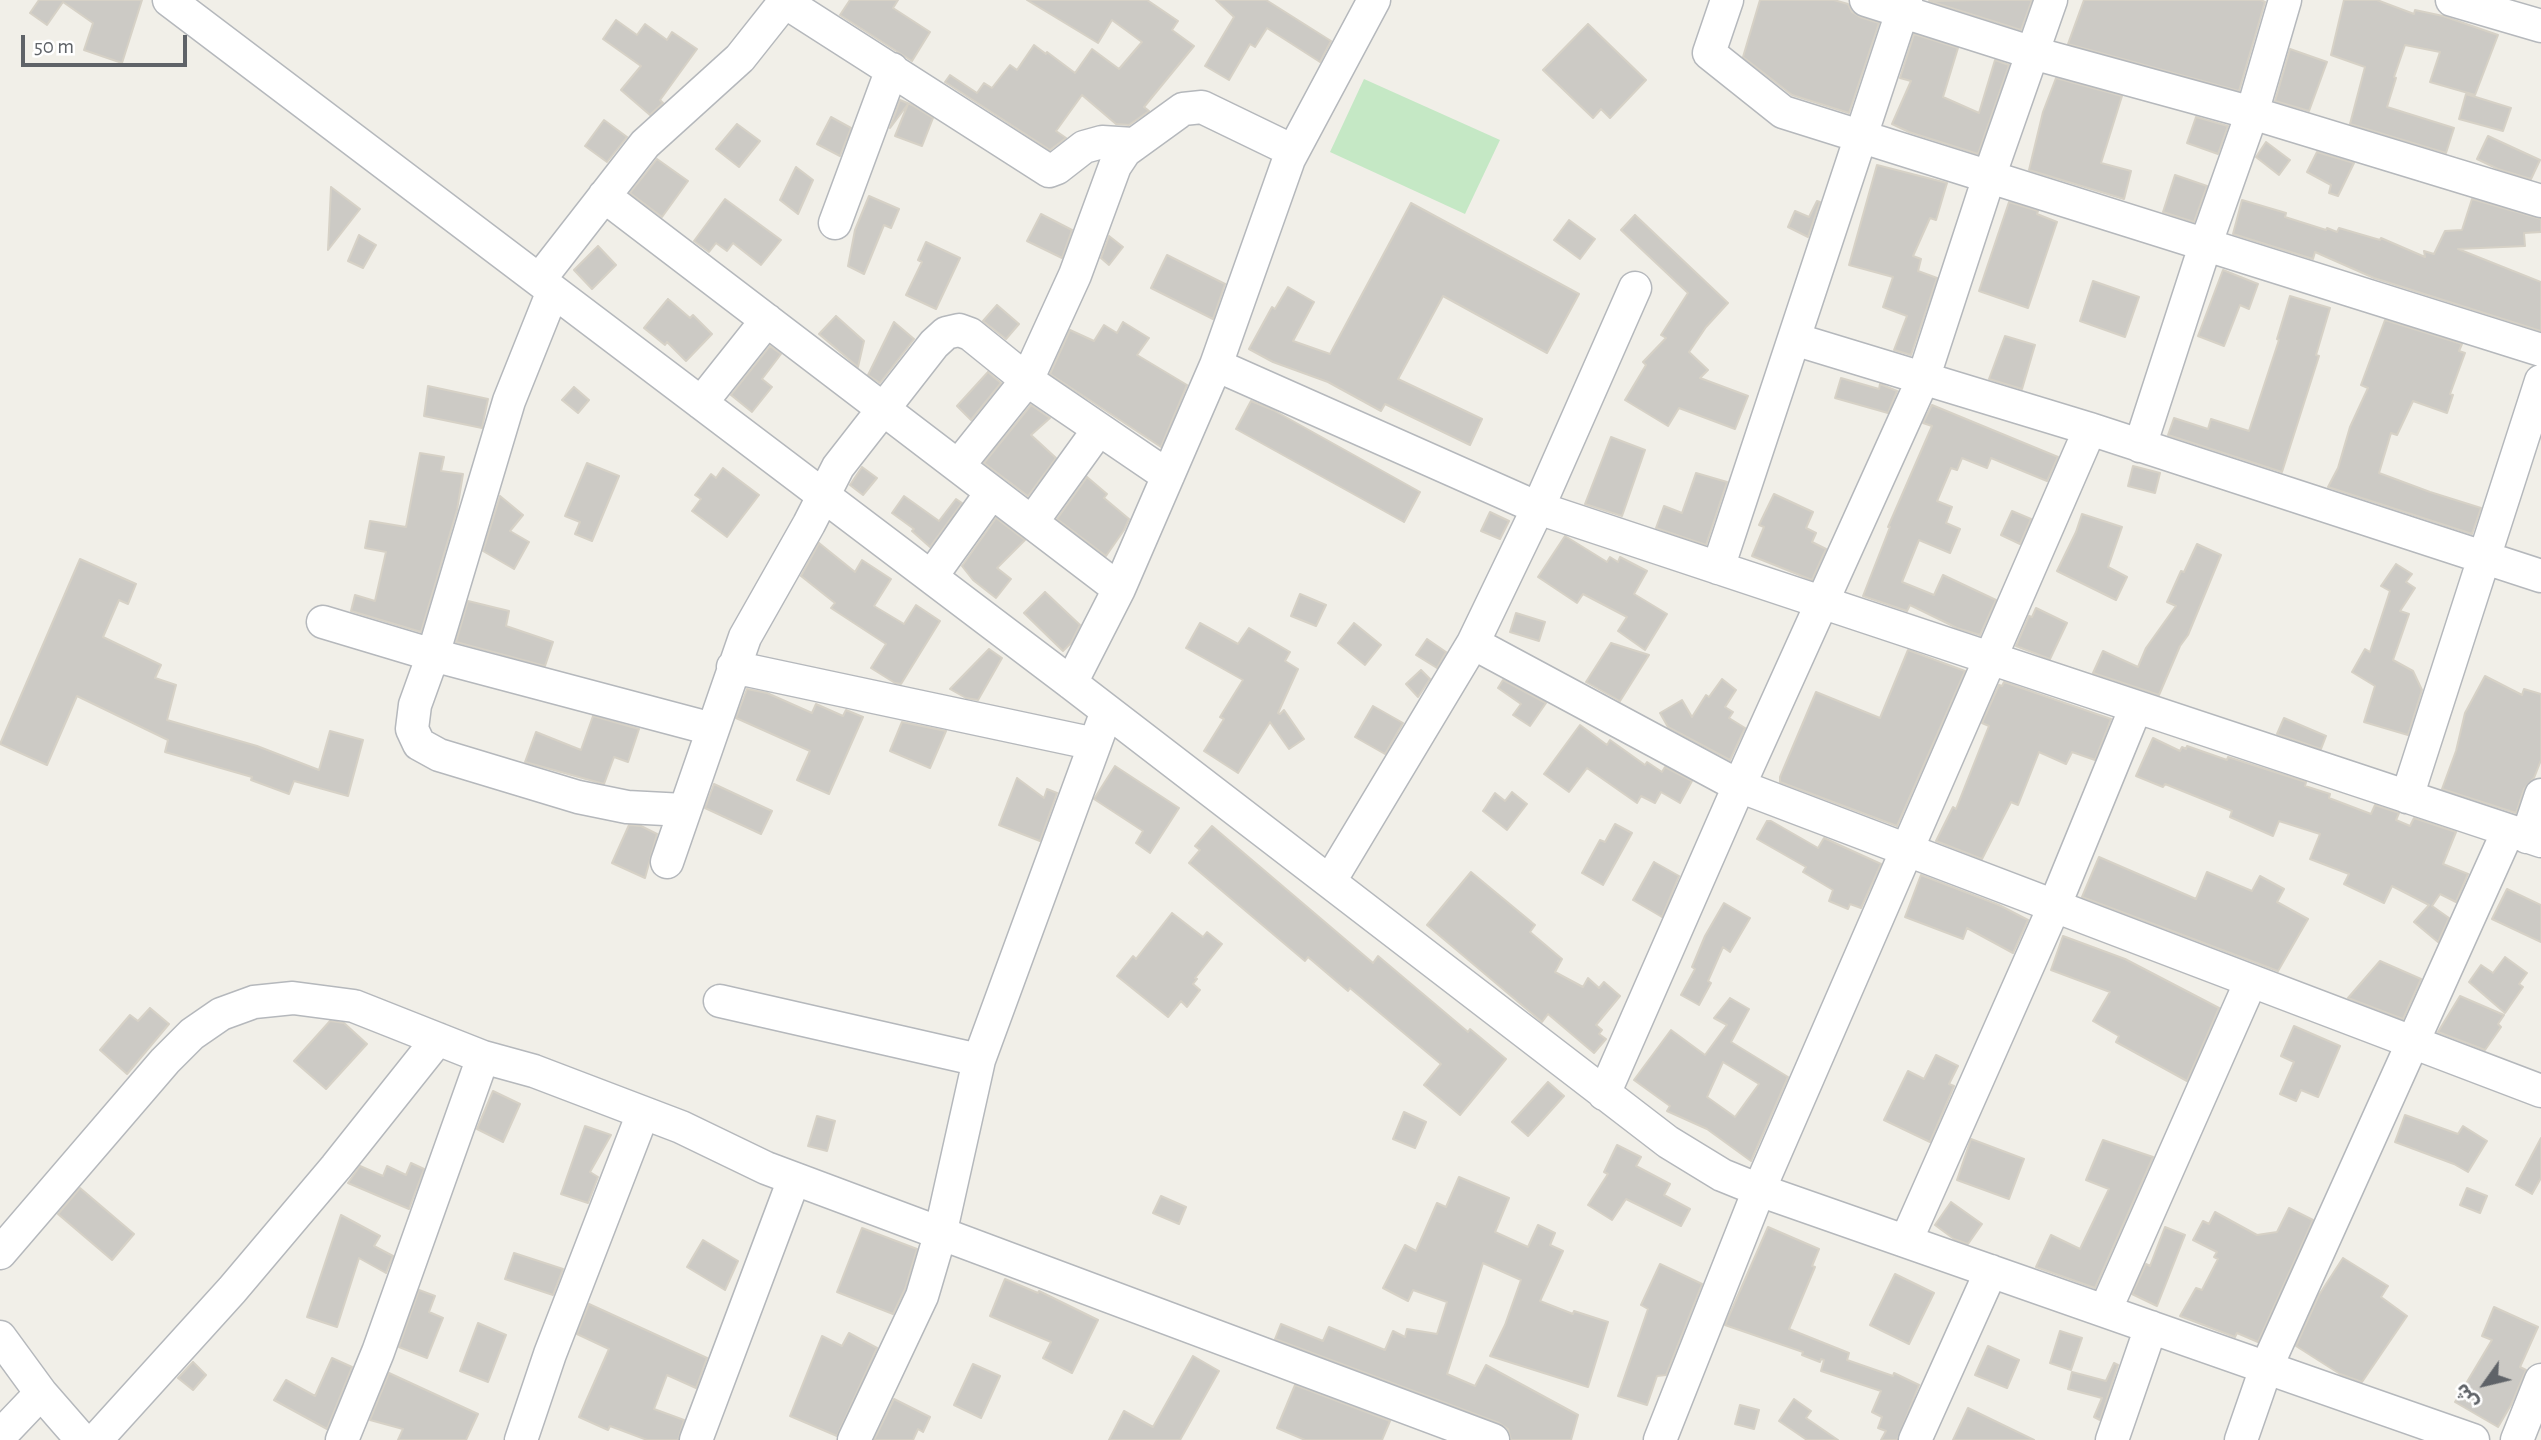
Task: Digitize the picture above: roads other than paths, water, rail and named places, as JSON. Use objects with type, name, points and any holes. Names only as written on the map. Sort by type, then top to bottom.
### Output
[{"type":"street","points":[[169,0],[1107,710],[1668,1142],[1722,1175],[1759,1190],[2473,1440]]},
{"type":"street","points":[[1071,683],[1119,589],[1216,365],[1293,151],[1374,0]]},
{"type":"street","points":[[1727,0],[1709,53],[1783,112],[2541,350]]},
{"type":"street","points":[[1866,0],[1904,6],[2033,53],[2252,113],[2541,201]]},
{"type":"street","points":[[1604,1094],[1739,786],[1923,379],[1989,177],[2051,0]]},
{"type":"street","points":[[2140,446],[2205,246],[2252,113],[2285,0]]},
{"type":"street","points":[[2452,0],[2541,26]]},
{"type":"street","points":[[684,810],[627,807],[578,797],[439,755],[419,744],[412,729],[415,705],[433,655],[546,285],[604,196],[645,144],[740,58],[785,1],[892,69],[942,105],[1049,171],[1084,147],[1102,142],[1133,144]]},
{"type":"street","points":[[1718,568],[1904,6]]},
{"type":"street","points":[[835,223],[892,69]]},
{"type":"street","points":[[958,466],[1027,380],[1075,275],[1115,166],[1125,151],[1183,109],[1202,107],[1293,151]]},
{"type":"street","points":[[604,196],[1119,589]]},
{"type":"street","points":[[1330,881],[1473,643],[1538,508],[1635,288]]},
{"type":"street","points":[[701,403],[767,320]]},
{"type":"street","points":[[667,862],[745,637],[838,467],[934,344],[946,333],[959,330],[970,334],[1027,380],[1168,476]]},
{"type":"street","points":[[1794,339],[2090,429],[2541,576]]},
{"type":"street","points":[[1216,365],[1538,508],[2525,836]]},
{"type":"street","points":[[2407,797],[2541,381]]},
{"type":"street","points":[[1032,522],[1099,429]]},
{"type":"street","points":[[1660,1440],[1759,1190],[2090,429]]},
{"type":"street","points":[[931,577],[992,492]]},
{"type":"street","points":[[323,622],[433,655],[712,729]]},
{"type":"street","points":[[1473,643],[1739,786],[2541,1091]]},
{"type":"street","points":[[733,667],[1095,744]]},
{"type":"street","points":[[1906,1241],[2054,907],[2136,707]]},
{"type":"street","points":[[854,1440],[922,1296],[940,1234],[979,1060],[1107,710]]},
{"type":"street","points":[[2241,1440],[2266,1368],[2412,1041],[2525,836],[2541,795]]},
{"type":"street","points":[[2105,1311],[2251,981]]},
{"type":"street","points":[[0,1253],[165,1061],[192,1034],[221,1014],[254,1002],[293,998],[354,1006],[483,1057],[534,1071],[681,1127],[794,1179],[1493,1440]]},
{"type":"street","points":[[720,1001],[979,1060]]},
{"type":"street","points":[[96,1440],[232,1290],[336,1167],[438,1039]]},
{"type":"street","points":[[342,1440],[378,1352],[483,1057]]},
{"type":"street","points":[[521,1440],[550,1354],[643,1113]]},
{"type":"street","points":[[696,1440],[794,1179]]},
{"type":"street","points":[[1915,1440],[1991,1271]]},
{"type":"street","points":[[2112,1440],[2151,1327]]},
{"type":"street","points":[[0,1337],[41,1393],[82,1440]]},
{"type":"street","points":[[2517,1440],[2541,1380]]},
{"type":"street","points":[[0,1436],[41,1393]]}]
